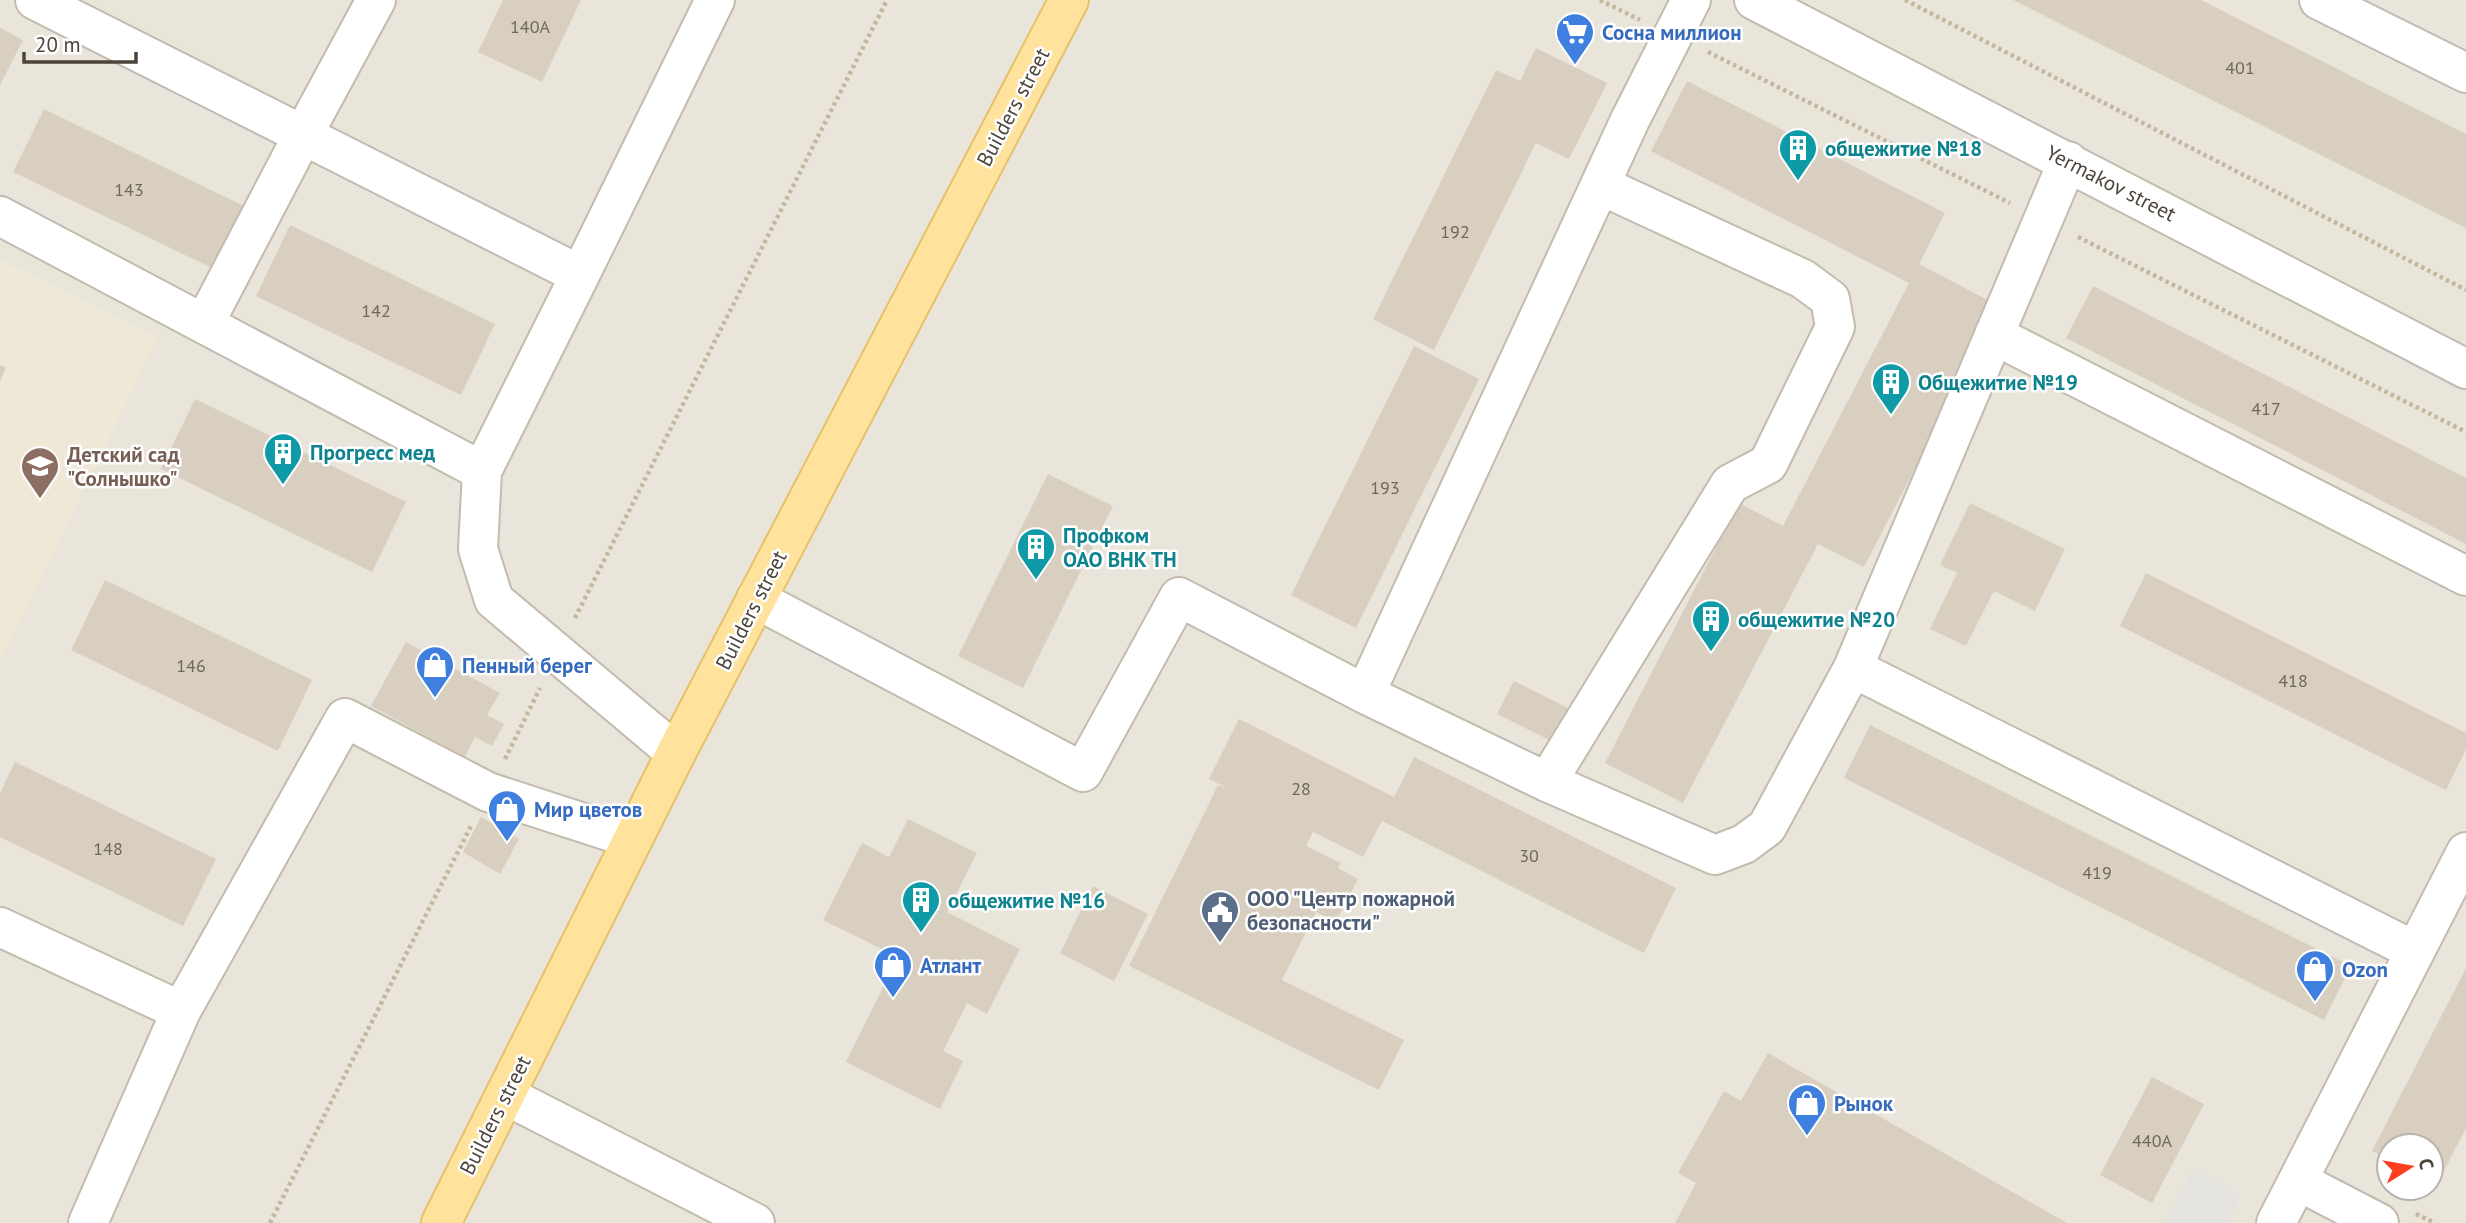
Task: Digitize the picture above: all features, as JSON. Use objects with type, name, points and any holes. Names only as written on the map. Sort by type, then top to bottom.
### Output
[{"type":"main road","name":"Builders street","points":[[441,1223],[676,753],[1069,0]]},
{"type":"street","points":[[35,0],[580,275]]},
{"type":"street","points":[[204,324],[376,0]]},
{"type":"street","points":[[676,753],[494,600],[478,549],[482,471],[715,0]]},
{"type":"street","points":[[1365,694],[1630,120],[1691,0]]},
{"type":"street","points":[[2319,0],[2466,73]]},
{"type":"street","name":"Yermakov street","points":[[1765,3],[2466,369]]},
{"type":"street","points":[[756,599],[1083,772],[1179,597],[1365,694],[1547,782],[1715,855],[1744,844],[1767,827],[1853,668],[2068,161]]},
{"type":"street","points":[[1547,782],[1730,484],[1768,464],[1835,327],[1830,299],[1803,279],[1600,185]]},
{"type":"street","points":[[0,216],[482,471]]},
{"type":"street","points":[[1994,335],[2466,576]]},
{"type":"street","points":[[1853,668],[2415,951]]},
{"type":"street","points":[[88,1223],[181,1011],[345,718],[488,792],[633,839]]},
{"type":"street","points":[[2276,1223],[2466,852]]},
{"type":"street","points":[[0,927],[181,1011]]},
{"type":"street","points":[[505,1095],[755,1223]]},
{"type":"street","points":[[2298,1181],[2379,1223]]},
{"type":"path","points":[[271,1223],[887,0]]},
{"type":"path","points":[[1905,0],[2466,290]]},
{"type":"shaded area","points":[[0,0],[2466,0],[2466,1223],[0,1223]]},
{"type":"shaded area","name":"Детский сад \"Солнышко\"","points":[[0,260],[158,338],[0,662]]},
{"type":"shaded area","points":[[2193,1169],[2241,1196],[2227,1223],[2165,1223]]},
{"type":"building","points":[[503,0],[581,0],[542,82],[478,52]]},
{"type":"building","points":[[2013,0],[2201,0],[2466,134],[2466,228]]},
{"type":"building","points":[[0,28],[23,40],[0,85]]},
{"type":"building","points":[[1536,48],[1607,83],[1569,159],[1536,143],[1434,350],[1373,319],[1496,70],[1520,81]]},
{"type":"building","points":[[1687,81],[1945,213],[1919,264],[1999,306],[1864,567],[1818,544],[1683,803],[1605,763],[1739,503],[1783,526],[1909,283],[1651,151]]},
{"type":"building","points":[[44,109],[244,206],[214,269],[13,172]]},
{"type":"building","points":[[290,225],[495,324],[461,395],[256,296]]},
{"type":"building","points":[[2093,286],[2466,478],[2466,544],[2066,338]]},
{"type":"building","points":[[1414,346],[1479,379],[1356,628],[1291,595]]},
{"type":"building","points":[[0,365],[6,368],[0,381]]},
{"type":"building","name":"Прогресс мед","points":[[195,399],[406,502],[372,572],[161,469]]},
{"type":"building","name":"Профком ОАО ВНК ТН","points":[[1048,474],[1113,506],[1023,688],[958,656]]},
{"type":"building","points":[[1970,503],[2065,549],[2035,611],[1994,591],[1966,646],[1930,629],[1957,573],[1940,565]]},
{"type":"building","points":[[2146,573],[2466,733],[2466,749],[2446,790],[2120,626]]},
{"type":"building","points":[[105,580],[312,680],[278,751],[71,650]]},
{"type":"building","name":"Пенный берег","points":[[406,642],[500,693],[487,715],[504,724],[492,746],[475,737],[465,757],[371,706]]},
{"type":"building","points":[[1514,681],[1570,709],[1553,742],[1497,714]]},
{"type":"building","points":[[1239,719],[1394,797],[1414,757],[1676,888],[1644,953],[1382,821],[1363,857],[1313,832],[1306,846],[1341,863],[1338,868],[1358,879],[1336,922],[1316,912],[1282,980],[1404,1040],[1379,1090],[1129,966],[1218,785],[1227,788],[1209,779]]},
{"type":"building","points":[[1870,725],[2351,966],[2324,1020],[1844,778]]},
{"type":"building","points":[[15,762],[216,859],[183,926],[0,837],[0,793]]},
{"type":"building","points":[[481,817],[519,839],[500,874],[463,852]]},
{"type":"building","name":"общежитие №16","points":[[908,819],[977,853],[947,912],[1020,949],[987,1014],[967,1003],[943,1051],[963,1061],[940,1109],[846,1062],[898,957],[823,920],[862,843],[889,857]]},
{"type":"building","points":[[1093,886],[1148,914],[1114,981],[1060,953]]},
{"type":"building","points":[[2466,968],[2466,1128],[2445,1169],[2445,1132],[2382,1132]]},
{"type":"building","name":"Рынок","points":[[1768,1053],[2067,1223],[1675,1223],[1696,1183],[1678,1173],[1724,1091],[1741,1101]]},
{"type":"building","points":[[2152,1077],[2204,1104],[2152,1203],[2100,1175]]},
{"type":"place","name":"Сосна миллион","points":[[1575,66]]},
{"type":"place","name":"общежитие №18","points":[[1798,182]]},
{"type":"place","name":"Общежитие №19","points":[[1891,416]]},
{"type":"place","name":"Прогресс мед","points":[[283,486]]},
{"type":"place","name":"Детский сад \"Солнышко\"","points":[[40,500]]},
{"type":"place","name":"Профком ОАО ВНК ТН","points":[[1036,581]]},
{"type":"place","name":"общежитие №20","points":[[1711,653]]},
{"type":"place","name":"Пенный берег","points":[[435,699]]},
{"type":"place","name":"Мир цветов","points":[[507,843]]},
{"type":"place","name":"общежитие №16","points":[[921,934]]},
{"type":"place","name":"ООО \"Центр пожарной безопасности\"","points":[[1220,944]]},
{"type":"place","name":"Атлант","points":[[893,999]]},
{"type":"place","name":"Ozon","points":[[2315,1003]]},
{"type":"place","name":"Рынок","points":[[1807,1137]]}]
